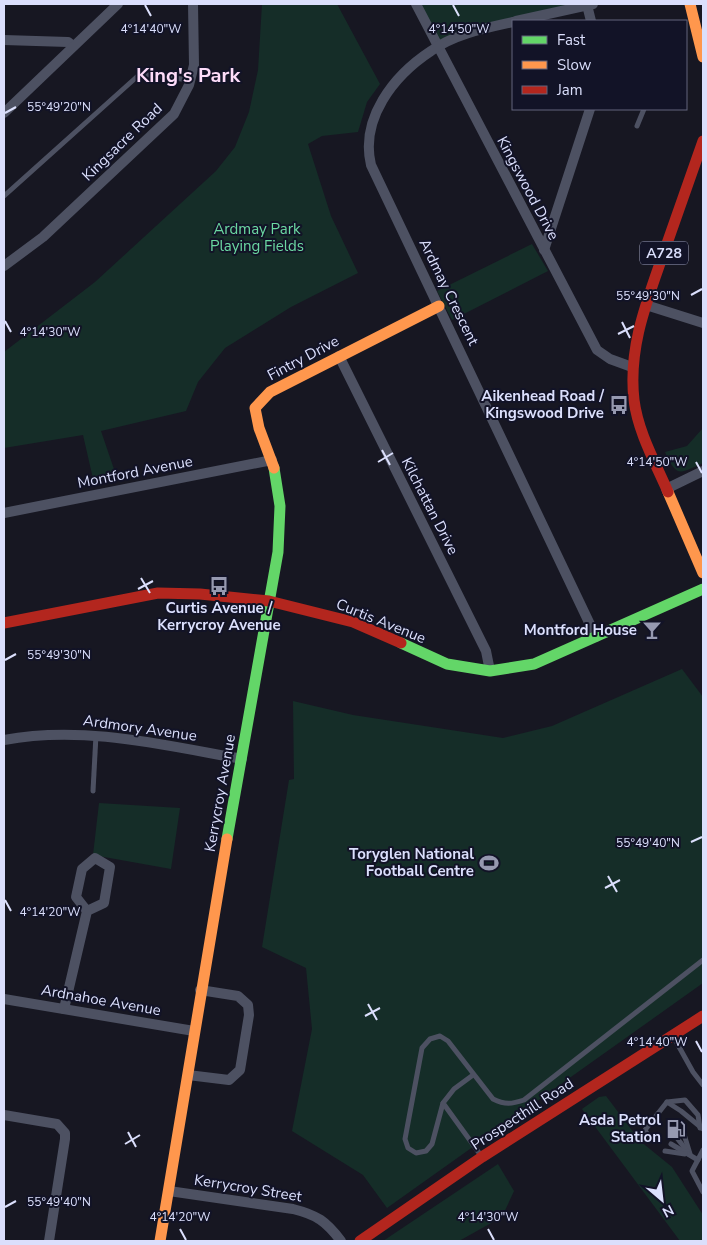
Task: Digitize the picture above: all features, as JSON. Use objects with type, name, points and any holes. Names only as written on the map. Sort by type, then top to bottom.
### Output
[{"type":"street","points":[[4,113],[118,4]]},
{"type":"street","name":"Kingsacre Road","points":[[4,266],[43,237],[174,114],[191,80],[194,49],[193,4]]},
{"type":"street","name":"Kingswood Drive","points":[[416,4],[597,350],[610,360],[632,367]]},
{"type":"street","points":[[590,4],[591,20]]},
{"type":"street","name":"Ardmay Crescent","points":[[522,20],[590,4]]},
{"type":"street","points":[[690,4],[703,57]]},
{"type":"street","name":"Ardmay Crescent","points":[[512,22],[479,30],[437,47],[411,67],[393,85],[377,109],[369,130],[368,146],[371,165],[596,637]]},
{"type":"street","points":[[4,40],[68,42],[73,46]]},
{"type":"street","points":[[544,250],[590,110]]},
{"type":"street","name":"A728","points":[[703,141],[701,153],[646,305],[634,348],[632,367],[634,401],[641,431],[703,573]]},
{"type":"street","points":[[646,305],[703,323]]},
{"type":"street","name":"Fintry Drive","points":[[269,600],[278,552],[282,510],[272,460],[257,426],[255,408],[270,392],[439,306]]},
{"type":"street","name":"Kilchattan Drive","points":[[339,356],[486,651],[490,671]]},
{"type":"street","name":"Montford Avenue","points":[[4,513],[272,460]]},
{"type":"street","points":[[666,489],[703,471]]},
{"type":"street","name":"Curtis Avenue","points":[[4,623],[158,593],[200,594],[269,600],[353,622],[447,664],[490,671],[534,664],[703,589]]},
{"type":"street","name":"Kerrycroy Avenue","points":[[160,1241],[188,1075],[200,990],[269,600]]},
{"type":"street","name":"Ardmory Avenue","points":[[4,740],[34,734],[96,735],[242,759]]},
{"type":"street","points":[[95,858],[110,867],[104,903],[87,910],[76,897],[82,868],[95,858]]},
{"type":"street","points":[[64,1009],[87,910]]},
{"type":"street","points":[[188,1075],[229,1080],[237,1074],[240,1070],[249,1015],[248,1005],[238,996],[200,990]]},
{"type":"street","name":"Ardnahoe Avenue","points":[[4,999],[194,1031]]},
{"type":"street","name":"Prospecthill Road","points":[[360,1241],[482,1157],[703,1016]]},
{"type":"street","points":[[4,1114],[57,1124],[65,1133],[66,1139],[49,1241]]},
{"type":"street","name":"Kerrycroy Street","points":[[168,1191],[293,1209],[311,1214],[323,1220],[341,1241]]},
{"type":"lane","points":[[4,196],[140,74],[191,80]]},
{"type":"lane","points":[[637,126],[644,110]]},
{"type":"lane","points":[[93,791],[96,735]]},
{"type":"lane","points":[[473,1075],[454,1089],[443,1102],[432,1144],[426,1151],[416,1153],[408,1148],[405,1139],[420,1057],[422,1048],[430,1039],[440,1036],[448,1041],[493,1099],[503,1104],[524,1100],[703,960]]},
{"type":"lane","points":[[673,1036],[703,1086]]},
{"type":"lane","points":[[649,1137],[645,1130],[667,1102],[685,1100],[698,1115],[701,1128]]},
{"type":"lane","points":[[443,1102],[482,1157]]},
{"type":"lane","points":[[667,1102],[701,1128]]},
{"type":"lane","points":[[660,1110],[666,1116]]},
{"type":"lane","points":[[654,1118],[660,1122]]},
{"type":"lane","points":[[649,1125],[654,1130]]},
{"type":"lane","points":[[683,1131],[690,1155]]},
{"type":"lane","points":[[677,1138],[690,1155]]},
{"type":"lane","points":[[671,1144],[698,1160]]},
{"type":"lane","points":[[703,1150],[692,1171],[703,1192]]},
{"type":"lane","points":[[666,1151],[690,1155]]},
{"type":"green space","name":"Ardmay Park Playing Fields","points":[[262,4],[337,4],[380,84],[367,102],[358,132],[322,136],[308,144],[331,216],[358,273],[291,307],[225,348],[198,382],[186,411],[101,431],[117,478],[94,483],[83,435],[4,448],[4,352],[95,282],[216,171],[235,147],[249,112],[258,70]]},
{"type":"green space","points":[[418,4],[574,4],[519,20],[512,20],[512,22],[437,44]]},
{"type":"green space","points":[[532,244],[548,271],[452,320],[437,291]]},
{"type":"green space","points":[[703,428],[703,463],[689,470],[676,470],[665,452],[687,446]]},
{"type":"green space","name":"Toryglen National Football Centre","points":[[682,669],[703,697],[703,983],[387,1208],[363,1175],[292,1131],[312,1029],[306,968],[262,947],[289,780],[294,779],[293,701],[353,715],[503,738],[552,726]]},
{"type":"green space","points":[[99,803],[180,808],[171,869],[93,855]]},
{"type":"green space","points":[[606,1096],[640,1141],[672,1167],[703,1215],[703,1241],[680,1241],[582,1109],[599,1097]]},
{"type":"green space","points":[[498,1164],[514,1191],[502,1217],[459,1241],[383,1241]]},
{"type":"traffic: fast","points":[[227,839],[278,552],[280,506],[274,468]]},
{"type":"traffic: fast","points":[[401,643],[447,664],[490,671],[534,664],[703,589]]},
{"type":"traffic: slow","points":[[690,4],[703,57]]},
{"type":"traffic: slow","points":[[274,468],[259,428],[255,408],[270,392],[439,306]]},
{"type":"traffic: slow","points":[[668,492],[703,573]]},
{"type":"traffic: slow","points":[[160,1241],[227,839]]},
{"type":"traffic: jam","points":[[668,492],[639,424],[634,400],[634,361],[636,343],[645,306],[703,141]]},
{"type":"traffic: jam","points":[[4,623],[158,593],[200,594],[269,601],[353,622],[401,643]]},
{"type":"traffic: jam","points":[[360,1241],[482,1157],[703,1016]]},
{"type":"place","name":"Aikenhead Road / Kingswood Drive","points":[[619,405]]},
{"type":"place","name":"Curtis Avenue / Kerrycroy Avenue","points":[[219,586]]},
{"type":"place","name":"Montford House","points":[[652,630]]},
{"type":"place","name":"Toryglen National Football Centre","points":[[489,863]]},
{"type":"place","name":"Asda Petrol Station","points":[[676,1129]]},
{"type":"district","name":"King's Park","points":[[188,75]]}]
